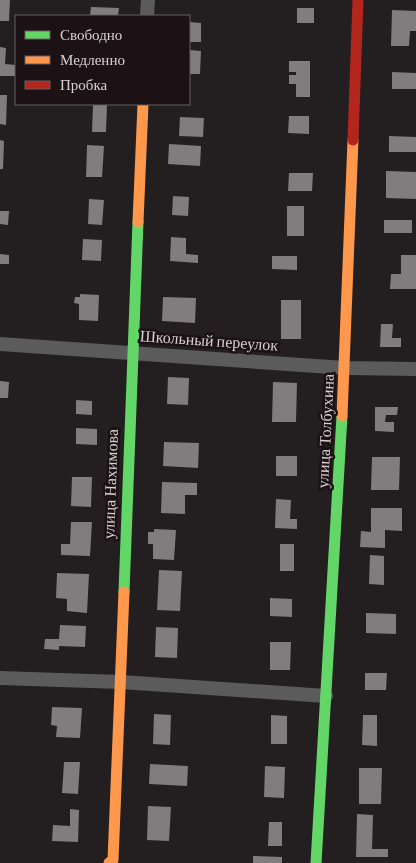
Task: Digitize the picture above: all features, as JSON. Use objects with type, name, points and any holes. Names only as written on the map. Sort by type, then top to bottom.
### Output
[{"type":"street","points":[[147,15],[148,0]]},
{"type":"street","name":"улица Толбухина","points":[[316,863],[345,368],[358,0]]},
{"type":"street","name":"улица Нахимова","points":[[108,863],[113,860],[143,105]]},
{"type":"street","name":"Школьный переулок","points":[[0,344],[345,368],[416,369]]},
{"type":"street","points":[[0,678],[121,682],[326,696]]},
{"type":"building","points":[[0,0],[10,0],[9,21],[0,21]]},
{"type":"building","points":[[91,7],[119,8],[118,15],[90,15]]},
{"type":"building","points":[[297,8],[314,8],[314,23],[297,23]]},
{"type":"building","points":[[392,10],[416,11],[416,31],[410,31],[409,46],[391,46]]},
{"type":"building","points":[[190,22],[201,23],[201,42],[190,42]]},
{"type":"building","points":[[0,47],[6,48],[5,64],[15,65],[15,76],[0,76]]},
{"type":"building","points":[[190,50],[201,51],[200,74],[190,74]]},
{"type":"building","points":[[289,61],[310,61],[310,97],[296,97],[296,84],[289,84],[289,75],[296,75],[296,72],[289,72]]},
{"type":"building","points":[[392,72],[416,73],[416,89],[392,89]]},
{"type":"building","points":[[0,95],[7,95],[6,125],[0,124]]},
{"type":"building","points":[[93,105],[107,105],[106,132],[92,132]]},
{"type":"building","points":[[289,116],[309,116],[309,134],[288,133]]},
{"type":"building","points":[[180,117],[204,118],[203,137],[179,136]]},
{"type":"building","points":[[389,136],[416,137],[416,152],[389,152]]},
{"type":"building","points":[[0,140],[4,141],[3,169],[0,169]]},
{"type":"building","points":[[169,144],[201,146],[200,166],[168,164]]},
{"type":"building","points":[[87,145],[104,146],[102,177],[86,177]]},
{"type":"building","points":[[386,171],[416,172],[416,199],[386,198]]},
{"type":"building","points":[[289,173],[313,173],[312,191],[288,191]]},
{"type":"building","points":[[173,196],[189,197],[188,216],[172,215]]},
{"type":"building","points":[[89,199],[104,200],[102,225],[88,224]]},
{"type":"building","points":[[287,206],[304,206],[304,236],[287,236]]},
{"type":"building","points":[[0,211],[9,211],[8,225],[0,224]]},
{"type":"building","points":[[384,220],[412,220],[412,233],[384,233]]},
{"type":"building","points":[[171,237],[186,238],[186,254],[198,255],[198,263],[170,261]]},
{"type":"building","points":[[83,239],[102,240],[101,261],[82,260]]},
{"type":"building","points":[[0,254],[9,255],[9,264],[0,264]]},
{"type":"building","points":[[401,255],[416,255],[416,289],[390,289],[391,274],[401,274]]},
{"type":"building","points":[[272,256],[297,256],[297,270],[272,269]]},
{"type":"building","points":[[80,294],[99,295],[98,321],[79,320],[79,304],[74,303],[75,297],[80,297]]},
{"type":"building","points":[[163,297],[196,298],[195,323],[162,321]]},
{"type":"building","points":[[281,300],[301,300],[301,339],[281,339]]},
{"type":"building","points":[[381,324],[393,324],[392,338],[401,338],[401,347],[380,347]]},
{"type":"building","points":[[168,377],[189,378],[188,405],[167,404]]},
{"type":"building","points":[[0,381],[9,382],[8,398],[0,398]]},
{"type":"building","points":[[273,382],[297,383],[296,422],[272,422]]},
{"type":"building","points":[[76,400],[92,401],[92,415],[76,414]]},
{"type":"building","points":[[375,407],[398,407],[397,415],[386,415],[385,422],[394,422],[394,432],[375,431]]},
{"type":"building","points":[[76,428],[97,429],[97,445],[76,444]]},
{"type":"building","points":[[164,442],[199,443],[198,468],[163,466]]},
{"type":"building","points":[[276,456],[297,456],[297,476],[276,476]]},
{"type":"building","points":[[372,457],[400,457],[399,490],[371,490]]},
{"type":"building","points":[[72,477],[92,477],[91,507],[71,506]]},
{"type":"building","points":[[162,482],[197,483],[197,495],[185,495],[185,514],[161,513]]},
{"type":"building","points":[[276,499],[291,500],[290,519],[297,519],[297,529],[275,528]]},
{"type":"building","points":[[371,508],[402,508],[402,531],[385,530],[385,548],[360,547],[361,531],[371,532]]},
{"type":"building","points":[[71,522],[92,522],[90,556],[61,555],[61,544],[70,544]]},
{"type":"building","points":[[154,529],[176,530],[174,560],[153,559],[153,544],[148,544],[148,532],[154,532]]},
{"type":"building","points":[[280,544],[294,544],[294,571],[280,571]]},
{"type":"building","points":[[370,555],[384,556],[384,585],[369,584]]},
{"type":"building","points":[[159,570],[182,571],[180,611],[157,610]]},
{"type":"building","points":[[57,573],[89,574],[87,613],[67,611],[67,599],[56,598]]},
{"type":"building","points":[[270,598],[292,599],[292,617],[270,616]]},
{"type":"building","points":[[366,613],[396,614],[396,634],[366,633]]},
{"type":"building","points":[[60,625],[86,626],[85,647],[59,646],[59,650],[44,649],[45,639],[59,639]]},
{"type":"building","points":[[156,627],[178,628],[177,658],[155,657]]},
{"type":"building","points":[[270,642],[291,642],[290,670],[270,670]]},
{"type":"building","points":[[365,673],[387,673],[386,690],[365,690]]},
{"type":"building","points":[[52,707],[82,708],[80,738],[56,737],[57,726],[51,725]]},
{"type":"building","points":[[154,714],[171,715],[170,745],[153,744]]},
{"type":"building","points":[[271,715],[287,716],[287,744],[271,744]]},
{"type":"building","points":[[363,715],[377,715],[377,746],[362,745]]},
{"type":"building","points":[[64,762],[80,762],[78,794],[62,793]]},
{"type":"building","points":[[150,764],[188,766],[187,786],[149,784]]},
{"type":"building","points":[[265,766],[285,767],[284,798],[264,797]]},
{"type":"building","points":[[359,768],[382,768],[381,804],[359,804]]},
{"type":"building","points":[[148,806],[171,807],[169,841],[147,840]]},
{"type":"building","points":[[70,809],[79,810],[78,842],[52,841],[53,825],[70,826]]},
{"type":"building","points":[[357,814],[373,815],[372,849],[388,849],[388,857],[356,857]]},
{"type":"building","points":[[269,822],[282,822],[282,846],[268,846]]},
{"type":"building","points":[[253,856],[282,857],[282,863],[253,863]]},
{"type":"traffic: fast","points":[[124,592],[138,222]]},
{"type":"traffic: fast","points":[[316,863],[342,416]]},
{"type":"traffic: slow","points":[[138,222],[143,105]]},
{"type":"traffic: slow","points":[[342,416],[353,140]]},
{"type":"traffic: slow","points":[[109,863],[113,860],[124,592]]},
{"type":"traffic: jam","points":[[353,140],[358,0]]}]
